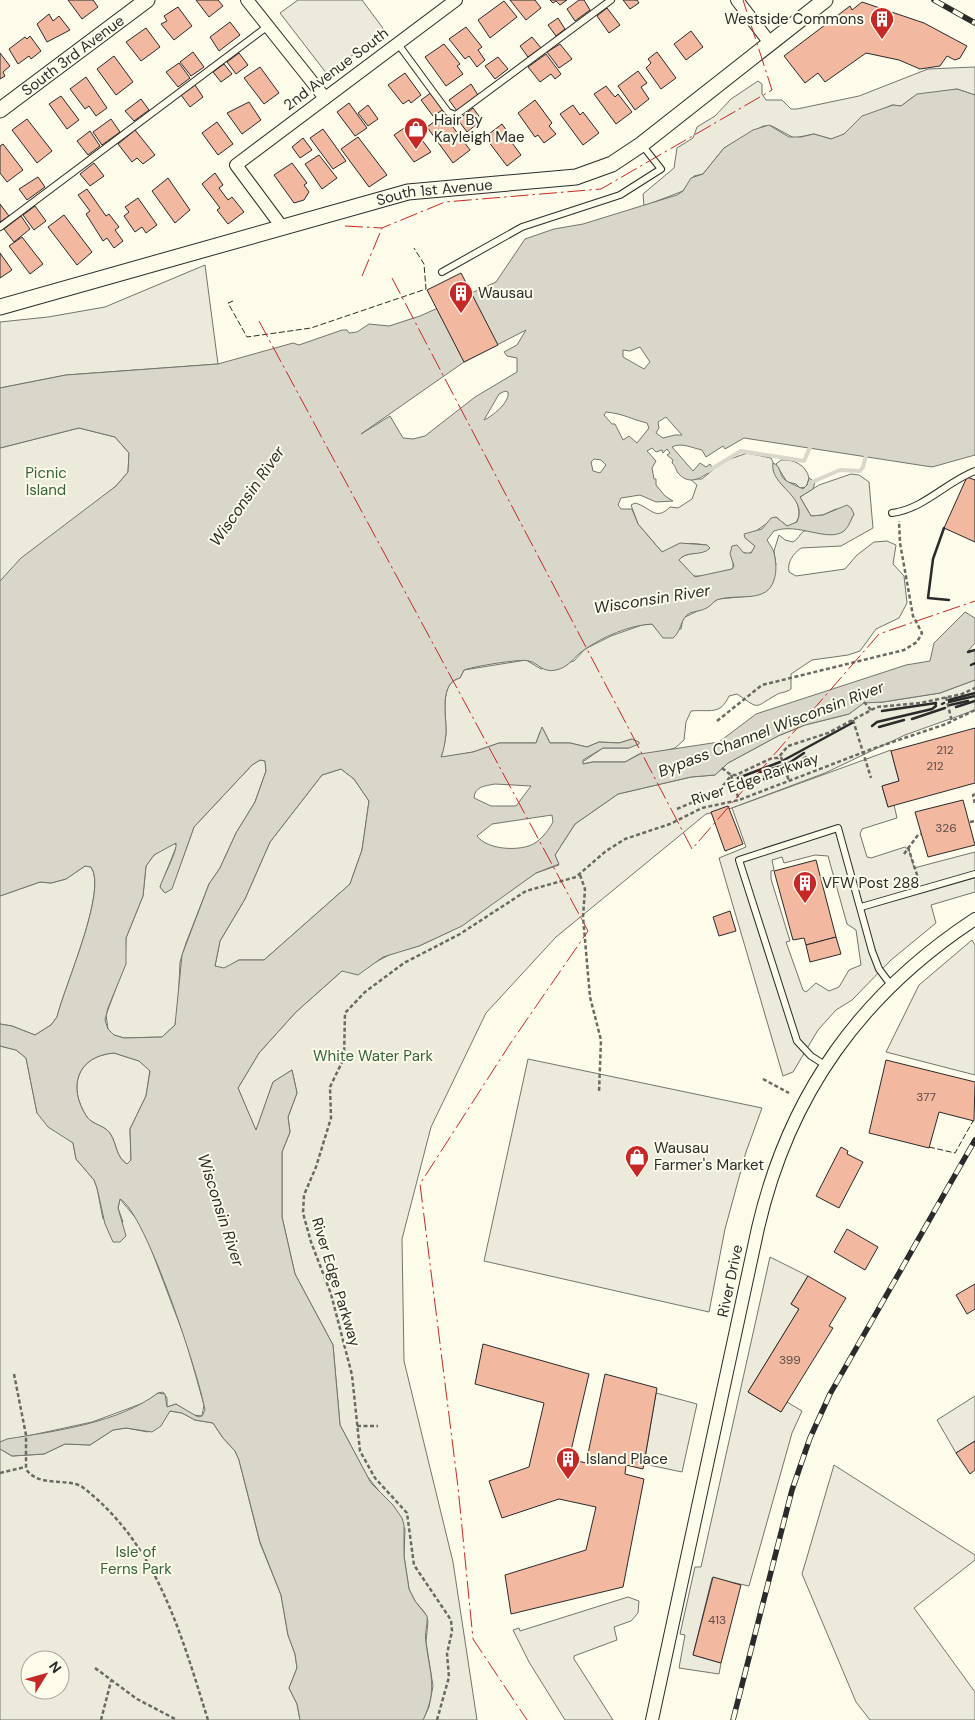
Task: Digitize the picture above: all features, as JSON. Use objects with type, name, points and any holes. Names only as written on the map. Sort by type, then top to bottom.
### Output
[{"type":"street","name":"South 3rd Avenue","points":[[0,110],[147,0]]},
{"type":"street","points":[[247,0],[325,98]]},
{"type":"street","name":"2nd Avenue South","points":[[282,227],[236,165],[456,0]]},
{"type":"street","points":[[737,0],[770,43]]},
{"type":"street","name":"South 1st Avenue","points":[[0,307],[408,192],[576,177],[612,164],[642,144],[825,0]]},
{"type":"street","name":"River Drive","points":[[652,1720],[767,1193],[790,1128],[825,1065],[850,1031],[891,985],[924,955],[975,919]]},
{"type":"lane","points":[[398,44],[448,112],[456,115],[612,0]]},
{"type":"lane","points":[[0,227],[268,26]]},
{"type":"lane","points":[[442,272],[522,227],[602,202],[640,184],[661,169],[642,144]]},
{"type":"lane","points":[[896,513],[915,508],[948,484],[975,471]]},
{"type":"lane","points":[[825,1065],[811,1056],[797,1041],[739,860],[838,828],[876,962],[891,985]]},
{"type":"lane","points":[[861,907],[975,874]]},
{"type":"path","points":[[718,721],[762,685],[904,650],[917,642],[922,632],[912,616],[896,513]]},
{"type":"path","points":[[677,809],[722,786],[731,776],[780,756],[788,746],[828,733],[871,710],[881,706],[920,703],[975,688]]},
{"type":"path","points":[[946,697],[952,722]]},
{"type":"path","points":[[864,702],[871,710]]},
{"type":"path","name":"River Edge Parkway","points":[[437,1720],[448,1677],[447,1654],[452,1631],[451,1620],[416,1569],[411,1556],[407,1513],[380,1484],[366,1464],[358,1445],[352,1375],[330,1294],[307,1230],[303,1205],[330,1118],[329,1095],[344,1058],[345,1013],[357,999],[386,974],[460,934],[515,897],[540,886],[569,881],[580,875],[611,847],[630,836],[670,824],[702,808],[739,800],[952,722],[975,710]]},
{"type":"path","points":[[853,720],[871,778]]},
{"type":"path","points":[[780,756],[789,781]]},
{"type":"path","points":[[722,768],[731,776],[739,800]]},
{"type":"path","points":[[694,793],[699,799]]},
{"type":"path","points":[[975,794],[973,795],[975,804]]},
{"type":"path","points":[[970,822],[975,820]]},
{"type":"path","points":[[904,854],[908,847],[922,834]]},
{"type":"path","points":[[908,847],[915,868]]},
{"type":"path","points":[[580,875],[585,889],[583,917],[590,997],[600,1040],[599,1092]]},
{"type":"path","points":[[763,1079],[789,1093]]},
{"type":"path","points":[[14,1374],[25,1431],[25,1468],[28,1474],[36,1479],[65,1481],[81,1486],[121,1524],[139,1546],[170,1606],[208,1720]]},
{"type":"path","points":[[357,1426],[378,1426]]},
{"type":"path","points":[[0,1473],[25,1468]]},
{"type":"path","points":[[95,1668],[137,1699],[177,1720]]},
{"type":"path","points":[[101,1720],[111,1681]]},
{"type":"green space","points":[[975,67],[975,95],[957,89],[913,97],[901,106],[892,105],[879,111],[839,137],[831,139],[814,134],[794,138],[772,126],[763,126],[724,148],[703,174],[694,176],[683,191],[644,206],[643,194],[674,168],[677,148],[693,138],[697,127],[715,116],[731,99],[758,81],[762,84],[762,94],[766,100],[782,100],[791,109],[797,109],[859,96],[928,69]]},
{"type":"green space","points":[[205,265],[218,364],[66,375],[0,388],[0,322],[48,317],[105,307]]},
{"type":"green space","name":"Picnic Island","points":[[79,428],[115,437],[129,453],[128,472],[116,486],[0,581],[0,448]]},
{"type":"green space","points":[[747,453],[771,458],[777,477],[795,499],[799,509],[798,518],[792,525],[787,526],[776,517],[746,538],[755,546],[753,551],[748,554],[742,552],[733,563],[733,569],[704,576],[693,576],[679,560],[685,555],[702,552],[710,548],[707,545],[684,544],[662,552],[638,524],[631,505],[635,503],[657,513],[665,511],[670,507],[678,508],[692,499],[697,485],[690,479],[702,479],[722,462]]},
{"type":"green space","points":[[781,460],[795,462],[802,466],[809,478],[806,487],[800,488],[796,484],[787,482],[776,464]]},
{"type":"green space","points":[[851,474],[859,475],[869,482],[873,528],[841,546],[801,548],[791,558],[789,572],[796,576],[845,569],[857,555],[874,542],[887,541],[896,545],[893,564],[904,576],[907,603],[899,618],[876,629],[860,651],[848,655],[812,660],[791,674],[791,689],[778,694],[760,705],[754,705],[737,694],[729,696],[726,702],[718,709],[691,711],[686,722],[684,740],[675,748],[648,755],[639,754],[625,762],[581,763],[603,748],[629,748],[632,739],[619,743],[599,742],[587,747],[570,743],[550,743],[543,729],[536,743],[499,743],[473,752],[441,758],[446,734],[446,694],[453,681],[460,678],[464,670],[526,660],[541,669],[574,661],[585,649],[611,636],[642,625],[652,624],[659,632],[681,629],[683,618],[718,599],[751,596],[776,565],[774,551],[779,535],[785,540],[793,542],[804,531],[832,534],[844,531],[854,514],[836,509],[823,515],[811,516],[800,497],[819,485]]},
{"type":"green space","name":"White Water Park","points":[[975,680],[975,710],[905,735],[825,773],[732,808],[706,814],[556,937],[486,1013],[431,1127],[402,1239],[404,1361],[453,1562],[477,1720],[423,1720],[429,1707],[433,1686],[426,1642],[428,1621],[425,1613],[415,1601],[409,1589],[404,1556],[405,1529],[367,1476],[340,1425],[333,1345],[295,1274],[282,1217],[282,1152],[290,1132],[288,1117],[297,1093],[292,1070],[273,1082],[256,1131],[238,1088],[259,1053],[296,1012],[342,971],[372,964],[393,953],[419,946],[451,931],[536,873],[559,865],[555,855],[575,824],[618,794],[691,777],[715,775],[728,763],[778,736],[805,725],[849,714],[864,702],[883,702],[940,693]]},
{"type":"green space","points":[[260,760],[265,761],[266,771],[255,802],[236,833],[220,868],[209,884],[186,943],[180,962],[178,1007],[175,1025],[162,1037],[124,1038],[114,1035],[108,1029],[106,1015],[125,964],[126,938],[143,896],[146,866],[154,855],[173,843],[177,845],[160,887],[165,893],[178,871],[194,827],[252,765]]},
{"type":"green space","points":[[341,769],[354,779],[369,801],[362,850],[350,884],[264,960],[239,960],[224,969],[215,966],[220,941],[245,899],[270,842],[322,775]]},
{"type":"green space","points":[[85,866],[91,867],[95,879],[94,896],[90,917],[57,1017],[51,1025],[35,1035],[12,1026],[0,1024],[0,896],[40,882],[51,883],[66,879]]},
{"type":"green space","points":[[0,1046],[16,1050],[26,1058],[37,1113],[73,1143],[76,1159],[94,1180],[103,1219],[123,1222],[118,1208],[120,1199],[139,1222],[186,1341],[204,1405],[202,1416],[193,1415],[176,1404],[167,1407],[167,1398],[163,1392],[158,1393],[146,1402],[92,1422],[0,1442]]},
{"type":"green space","points":[[114,1053],[139,1061],[150,1070],[146,1096],[130,1129],[131,1160],[127,1164],[119,1154],[109,1132],[87,1117],[78,1095],[77,1084],[79,1075],[84,1067],[91,1060],[101,1055]]},
{"type":"green space","name":"Isle of Ferns Park","points":[[170,1411],[182,1413],[195,1420],[213,1423],[235,1451],[260,1543],[281,1595],[288,1635],[295,1654],[297,1668],[289,1688],[297,1704],[300,1720],[0,1720],[0,1449],[12,1456],[44,1454],[65,1444],[90,1445],[113,1430],[126,1428],[148,1432]]},
{"type":"green space","points":[[834,1465],[975,1555],[975,1560],[914,1608],[975,1692],[975,1720],[870,1720],[856,1702],[802,1574]]},
{"type":"shaded area","points":[[298,0],[362,0],[385,31],[327,74],[280,13]]},
{"type":"shaded area","points":[[891,750],[899,781],[882,786],[888,807],[894,805],[897,818],[862,829],[860,834],[867,857],[871,858],[905,847],[909,850],[914,868],[975,852],[975,892],[931,905],[936,923],[891,960],[852,1000],[836,1010],[818,1030],[793,1072],[783,1076],[719,858],[746,847],[732,808]],"holes":[[[815,855],[828,856],[847,924],[856,930],[861,965],[849,970],[839,987],[829,991],[816,983],[806,992],[803,990],[786,942],[790,941],[771,879],[771,871],[774,870],[772,860],[782,857],[784,863]]]},
{"type":"shaded area","points":[[972,940],[975,945],[975,1075],[886,1052],[919,985]]},
{"type":"shaded area","points":[[528,1059],[762,1108],[746,1152],[725,1229],[709,1312],[484,1261]]},
{"type":"shaded area","points":[[770,1257],[808,1276],[791,1304],[799,1309],[748,1392],[781,1412],[787,1402],[802,1411],[792,1433],[749,1586],[712,1578],[693,1655],[721,1663],[719,1674],[679,1668],[685,1635],[680,1634],[695,1567],[701,1567]]},
{"type":"shaded area","points":[[656,1393],[697,1404],[682,1472],[644,1464]]},
{"type":"shaded area","points":[[975,1396],[975,1441],[956,1453],[937,1420]]},
{"type":"shaded area","points":[[628,1597],[639,1601],[638,1613],[631,1621],[614,1627],[617,1640],[574,1656],[574,1659],[613,1720],[565,1720],[529,1662],[513,1630],[519,1628],[520,1631]]},
{"type":"water","name":"Bypass Channel Wisconsin River","points":[[957,89],[975,95],[975,455],[932,467],[744,438],[725,449],[723,446],[706,457],[702,450],[683,445],[672,447],[693,471],[700,463],[706,467],[710,464],[713,469],[705,475],[692,480],[678,473],[672,463],[673,460],[667,455],[670,453],[667,449],[663,453],[662,450],[656,452],[652,448],[647,451],[656,461],[652,468],[656,485],[665,496],[673,501],[656,502],[640,495],[621,498],[618,505],[621,509],[632,509],[638,524],[662,552],[680,543],[707,545],[710,548],[707,551],[686,555],[679,560],[695,577],[732,569],[734,566],[730,554],[732,546],[737,545],[744,553],[751,553],[755,546],[745,538],[744,534],[762,529],[771,518],[776,517],[787,526],[797,522],[798,505],[777,478],[773,471],[773,463],[777,466],[784,479],[803,489],[808,484],[809,478],[815,482],[813,489],[800,497],[811,516],[823,515],[847,505],[854,514],[846,529],[837,534],[821,534],[793,529],[774,531],[767,540],[773,551],[776,563],[775,577],[770,587],[759,595],[718,600],[706,608],[690,613],[684,618],[673,638],[663,638],[652,624],[644,625],[616,632],[591,645],[561,669],[547,670],[525,660],[497,663],[464,670],[460,678],[453,681],[446,694],[446,734],[441,757],[473,752],[499,743],[536,743],[542,727],[550,743],[570,743],[587,747],[599,742],[619,743],[632,739],[639,742],[639,744],[629,748],[603,748],[583,760],[583,764],[593,762],[625,762],[640,754],[719,742],[756,714],[906,665],[930,661],[934,643],[965,612],[975,618],[975,643],[968,651],[975,650],[975,680],[940,693],[864,703],[849,714],[805,725],[778,736],[728,763],[715,775],[691,777],[618,794],[575,824],[555,855],[559,864],[536,873],[462,926],[419,946],[383,957],[358,975],[342,971],[296,1012],[259,1053],[238,1088],[256,1130],[273,1082],[292,1070],[297,1093],[288,1117],[290,1132],[282,1152],[282,1217],[295,1274],[333,1345],[340,1425],[371,1483],[393,1505],[402,1518],[404,1525],[404,1556],[409,1589],[415,1601],[427,1616],[426,1640],[432,1690],[428,1709],[423,1720],[300,1720],[297,1704],[289,1688],[297,1668],[295,1654],[288,1635],[281,1595],[260,1542],[239,1460],[235,1451],[213,1423],[195,1420],[182,1413],[170,1411],[161,1426],[152,1432],[126,1428],[113,1430],[90,1445],[65,1444],[44,1454],[12,1456],[0,1449],[0,1442],[7,1439],[66,1429],[106,1419],[142,1403],[158,1393],[165,1394],[167,1407],[176,1404],[198,1417],[202,1416],[205,1410],[193,1365],[170,1297],[157,1263],[131,1211],[120,1199],[118,1208],[126,1236],[120,1242],[113,1242],[105,1224],[94,1180],[76,1159],[73,1143],[48,1127],[37,1113],[26,1058],[16,1050],[0,1046],[0,1024],[12,1026],[35,1035],[51,1025],[57,1017],[90,917],[95,879],[91,867],[85,866],[66,879],[51,883],[40,882],[0,896],[0,581],[21,558],[116,486],[128,472],[129,453],[115,437],[79,428],[0,448],[0,388],[66,375],[218,364],[293,343],[299,345],[342,330],[347,330],[349,333],[357,332],[369,324],[389,326],[420,316],[496,282],[525,239],[554,229],[583,224],[677,195],[683,191],[691,178],[703,174],[724,148],[753,130],[769,125],[789,137],[814,134],[831,139],[844,134],[862,116],[893,105],[901,106],[917,94]],"holes":[[[526,330],[517,345],[504,352],[507,356],[517,358],[517,372],[475,397],[425,436],[413,439],[403,438],[390,416],[361,434],[464,362]],[[640,347],[650,362],[644,369],[623,357],[623,350],[630,351]],[[505,391],[508,392],[503,405],[484,420],[499,394]],[[606,412],[647,423],[649,428],[637,443],[629,436],[623,440],[615,424],[612,424],[604,415]],[[666,417],[682,435],[663,438],[656,433],[659,428],[658,422]],[[594,459],[601,460],[606,465],[600,473],[593,471],[591,462]],[[260,760],[265,761],[266,771],[255,802],[236,833],[220,868],[209,884],[182,955],[175,1025],[162,1037],[124,1038],[114,1035],[108,1029],[105,1020],[126,964],[126,938],[143,896],[146,866],[154,855],[176,843],[173,857],[160,887],[165,893],[172,889],[194,827],[252,765]],[[341,769],[354,779],[369,801],[362,850],[350,884],[264,960],[239,960],[224,968],[215,966],[220,941],[245,899],[270,842],[322,775]],[[495,784],[531,786],[516,806],[491,806],[474,798],[476,791],[481,787]],[[552,815],[553,822],[548,830],[538,841],[529,846],[504,848],[482,841],[477,836],[492,824]],[[114,1053],[139,1061],[150,1071],[146,1096],[130,1129],[131,1160],[127,1164],[119,1154],[109,1132],[90,1120],[81,1106],[77,1084],[79,1075],[91,1060],[101,1055]]]},
{"type":"building","points":[[68,0],[93,0],[98,7],[82,19]]},
{"type":"building","points":[[196,0],[218,0],[223,6],[209,17]]},
{"type":"building","points":[[510,0],[535,0],[541,8],[526,20]]},
{"type":"building","points":[[550,0],[567,0],[560,5],[556,1],[553,3]]},
{"type":"building","points":[[579,0],[584,0],[590,10],[575,21],[567,9]]},
{"type":"building","points":[[623,0],[637,0],[639,3],[630,9]]},
{"type":"building","points":[[504,1],[517,17],[490,38],[478,20]]},
{"type":"building","name":"Westside Commons","points":[[862,2],[924,23],[967,46],[960,58],[955,60],[947,56],[940,66],[920,69],[899,60],[866,53],[825,82],[818,73],[805,83],[784,56],[850,6],[852,10]]},
{"type":"building","points":[[178,7],[192,26],[174,40],[161,24],[167,21],[164,16]]},
{"type":"building","points":[[607,8],[620,25],[609,33],[597,16]]},
{"type":"building","points":[[49,14],[53,21],[59,16],[70,30],[47,42],[37,24]]},
{"type":"building","points":[[558,18],[565,29],[556,36],[548,25]]},
{"type":"building","points":[[230,22],[240,35],[219,51],[210,37]]},
{"type":"building","points":[[466,27],[482,47],[478,50],[485,60],[477,67],[469,56],[465,59],[449,39]]},
{"type":"building","points":[[146,28],[160,47],[141,61],[126,42]]},
{"type":"building","points":[[691,31],[703,47],[686,60],[674,44]]},
{"type":"building","points":[[30,36],[41,51],[31,59],[29,56],[18,64],[9,49],[25,37],[27,39]]},
{"type":"building","points":[[532,37],[541,48],[528,57],[520,46]]},
{"type":"building","points":[[444,44],[460,64],[457,66],[463,74],[446,86],[425,57]]},
{"type":"building","points":[[560,44],[572,59],[559,68],[547,52]]},
{"type":"building","points":[[193,52],[204,67],[191,76],[180,62]]},
{"type":"building","points":[[657,52],[676,78],[661,89],[646,68],[651,63],[648,59]]},
{"type":"building","points":[[0,53],[10,66],[3,72],[5,76],[0,79]]},
{"type":"building","points":[[239,53],[248,65],[236,74],[227,62]]},
{"type":"building","points":[[546,54],[561,74],[555,79],[551,74],[540,82],[528,67]]},
{"type":"building","points":[[114,56],[133,82],[116,95],[97,69]]},
{"type":"building","points":[[498,57],[508,69],[495,79],[485,66]]},
{"type":"building","points":[[179,63],[190,78],[178,87],[166,72]]},
{"type":"building","points":[[224,64],[232,74],[221,82],[213,72]]},
{"type":"building","points":[[260,67],[279,93],[264,104],[244,78]]},
{"type":"building","points":[[638,71],[647,83],[641,87],[649,99],[635,110],[618,86]]},
{"type":"building","points":[[405,73],[421,95],[411,103],[409,100],[403,104],[388,85]]},
{"type":"building","points":[[86,77],[107,108],[96,116],[89,106],[85,109],[70,89]]},
{"type":"building","points":[[471,84],[478,95],[457,111],[449,100]]},
{"type":"building","points":[[195,85],[203,97],[190,107],[181,95]]},
{"type":"building","points":[[606,86],[615,97],[618,94],[632,112],[616,124],[594,94]]},
{"type":"building","points":[[432,92],[444,109],[433,116],[421,100]]},
{"type":"building","points":[[61,96],[79,120],[67,129],[49,104]]},
{"type":"building","points":[[141,99],[149,110],[134,121],[125,111]]},
{"type":"building","points":[[535,100],[552,123],[549,126],[556,134],[544,143],[538,135],[535,137],[518,113]]},
{"type":"building","points":[[249,102],[261,120],[242,134],[227,113]]},
{"type":"building","points":[[349,103],[367,128],[355,136],[337,112]]},
{"type":"building","points":[[368,105],[378,119],[368,126],[358,113]]},
{"type":"building","points":[[573,105],[580,115],[583,112],[599,133],[583,145],[560,114]]},
{"type":"building","points":[[473,108],[482,120],[467,132],[458,120]]},
{"type":"building","points":[[27,119],[52,151],[37,163],[12,130]]},
{"type":"building","points":[[111,119],[120,132],[102,145],[93,132]]},
{"type":"building","points":[[438,119],[442,123],[447,119],[470,150],[453,163],[427,127]]},
{"type":"building","points":[[217,122],[233,144],[218,155],[202,133]]},
{"type":"building","points":[[410,124],[431,152],[414,162],[394,135]]},
{"type":"building","points":[[502,124],[509,134],[507,136],[521,155],[507,166],[485,137]]},
{"type":"building","points":[[323,129],[346,161],[333,169],[310,138]]},
{"type":"building","points":[[135,130],[155,155],[143,164],[137,158],[132,162],[118,144]]},
{"type":"building","points":[[90,131],[100,146],[88,155],[77,141]]},
{"type":"building","points":[[358,137],[387,175],[369,187],[341,149]]},
{"type":"building","points":[[303,138],[312,150],[300,158],[292,147]]},
{"type":"building","points":[[3,144],[23,170],[7,182],[0,173],[0,146]]},
{"type":"building","points":[[319,155],[337,178],[322,189],[305,164]]},
{"type":"building","points":[[94,163],[104,176],[90,186],[80,174]]},
{"type":"building","points":[[292,163],[307,183],[304,185],[309,192],[304,200],[294,203],[274,175]]},
{"type":"building","points":[[215,173],[223,185],[219,188],[228,200],[232,197],[244,212],[228,224],[217,210],[220,208],[202,184]]},
{"type":"building","points":[[38,177],[45,187],[27,200],[19,189]]},
{"type":"building","points":[[168,178],[190,210],[175,223],[152,191]]},
{"type":"building","points":[[87,189],[106,216],[109,214],[119,227],[115,230],[123,241],[114,248],[107,238],[103,241],[86,214],[90,211],[78,195]]},
{"type":"building","points":[[138,198],[157,225],[146,233],[142,227],[135,232],[124,216],[129,212],[125,207]]},
{"type":"building","points":[[0,204],[9,216],[0,222]]},
{"type":"building","points":[[35,206],[46,221],[34,230],[23,215]]},
{"type":"building","points":[[64,215],[92,252],[77,265],[48,227]]},
{"type":"building","points":[[21,216],[30,229],[14,242],[4,229]]},
{"type":"building","points":[[22,237],[43,264],[30,274],[9,246]]},
{"type":"building","points":[[0,253],[12,270],[0,278]]},
{"type":"building","name":"Wausau","points":[[461,273],[498,345],[464,362],[427,290]]},
{"type":"building","points":[[967,477],[975,480],[975,542],[944,528]]},
{"type":"building","points":[[975,728],[975,783],[888,807],[882,786],[899,781],[891,751]]},
{"type":"building","points":[[963,800],[975,845],[928,857],[915,812]]},
{"type":"building","points":[[728,806],[743,844],[725,851],[711,812]]},
{"type":"building","name":"VFW Post 288","points":[[816,860],[836,937],[806,945],[804,938],[793,940],[774,871]]},
{"type":"building","points":[[730,911],[736,931],[719,936],[713,917]]},
{"type":"building","points":[[836,937],[841,954],[810,962],[806,945]]},
{"type":"building","points":[[886,1060],[975,1082],[974,1121],[939,1112],[929,1148],[869,1133]]},
{"type":"building","points":[[841,1147],[848,1151],[847,1154],[863,1162],[839,1208],[816,1196]]},
{"type":"building","points":[[847,1229],[878,1247],[865,1270],[834,1252]]},
{"type":"building","points":[[808,1276],[846,1298],[829,1326],[833,1328],[781,1412],[748,1392],[799,1309],[791,1304]]},
{"type":"building","points":[[975,1284],[975,1309],[967,1314],[956,1295]]},
{"type":"building","name":"Island Place","points":[[483,1344],[589,1374],[569,1459],[586,1463],[605,1374],[657,1388],[643,1469],[626,1465],[625,1474],[644,1479],[623,1587],[511,1614],[505,1575],[586,1550],[596,1507],[559,1499],[502,1518],[489,1481],[529,1467],[544,1403],[475,1384]]},
{"type":"building","points":[[975,1441],[975,1470],[970,1474],[956,1453]]},
{"type":"building","points":[[713,1577],[741,1585],[721,1663],[693,1655]]},
{"type":"waterway","name":"Wisconsin River","points":[[708,471],[741,451],[804,461],[811,445]]},
{"type":"waterway","name":"Wisconsin River","points":[[810,483],[840,470],[860,471],[866,455]]},
{"type":"railway","points":[[934,0],[975,23]]},
{"type":"railway","points":[[733,1720],[792,1490],[810,1438],[830,1394],[975,1140]]},
{"type":"fence","points":[[233,301],[228,303],[247,337],[311,328],[426,289],[424,264],[414,248]]},
{"type":"fence","points":[[929,1147],[955,1153],[973,1121]]},
{"type":"wall","points":[[944,528],[933,559],[928,598],[949,600]]},
{"type":"wall","points":[[968,652],[975,650]]},
{"type":"wall","points":[[971,665],[975,663]]},
{"type":"wall","points":[[949,700],[975,693]]},
{"type":"wall","points":[[949,702],[975,696]]},
{"type":"wall","points":[[950,705],[968,701]]},
{"type":"wall","points":[[956,707],[975,701]]},
{"type":"wall","points":[[872,726],[877,722],[932,709],[936,706],[935,703]]},
{"type":"wall","points":[[882,711],[936,703]]},
{"type":"wall","points":[[912,719],[945,708]]},
{"type":"wall","points":[[879,727],[904,720]]},
{"type":"wall","points":[[784,760],[852,723]]},
{"type":"wall","points":[[786,765],[804,753]]},
{"type":"wall","points":[[790,768],[806,757]]},
{"type":"wall","points":[[789,771],[808,759]]},
{"type":"wall","points":[[738,778],[780,762]]},
{"type":"wall","points":[[760,772],[782,766]]},
{"type":"wall","points":[[764,776],[783,770]]},
{"type":"wall","points":[[764,779],[784,773]]},
{"type":"power","points":[[345,226],[382,228],[445,202],[601,189],[772,90],[743,0]]},
{"type":"power","points":[[362,276],[382,228]]},
{"type":"power","points":[[392,278],[692,849],[879,634],[975,601]]},
{"type":"power","points":[[259,321],[588,931],[510,1044],[420,1184],[458,1487],[473,1639],[527,1720]]},
{"type":"place","name":"Westside Commons","points":[[882,40]]},
{"type":"place","name":"Hair By Kayleigh Mae","points":[[416,150]]},
{"type":"place","name":"Wausau","points":[[461,314]]},
{"type":"place","name":"VFW Post 288","points":[[805,904]]},
{"type":"place","name":"Wausau Farmer's Market","points":[[637,1178]]},
{"type":"place","name":"Island Place","points":[[568,1480]]}]
